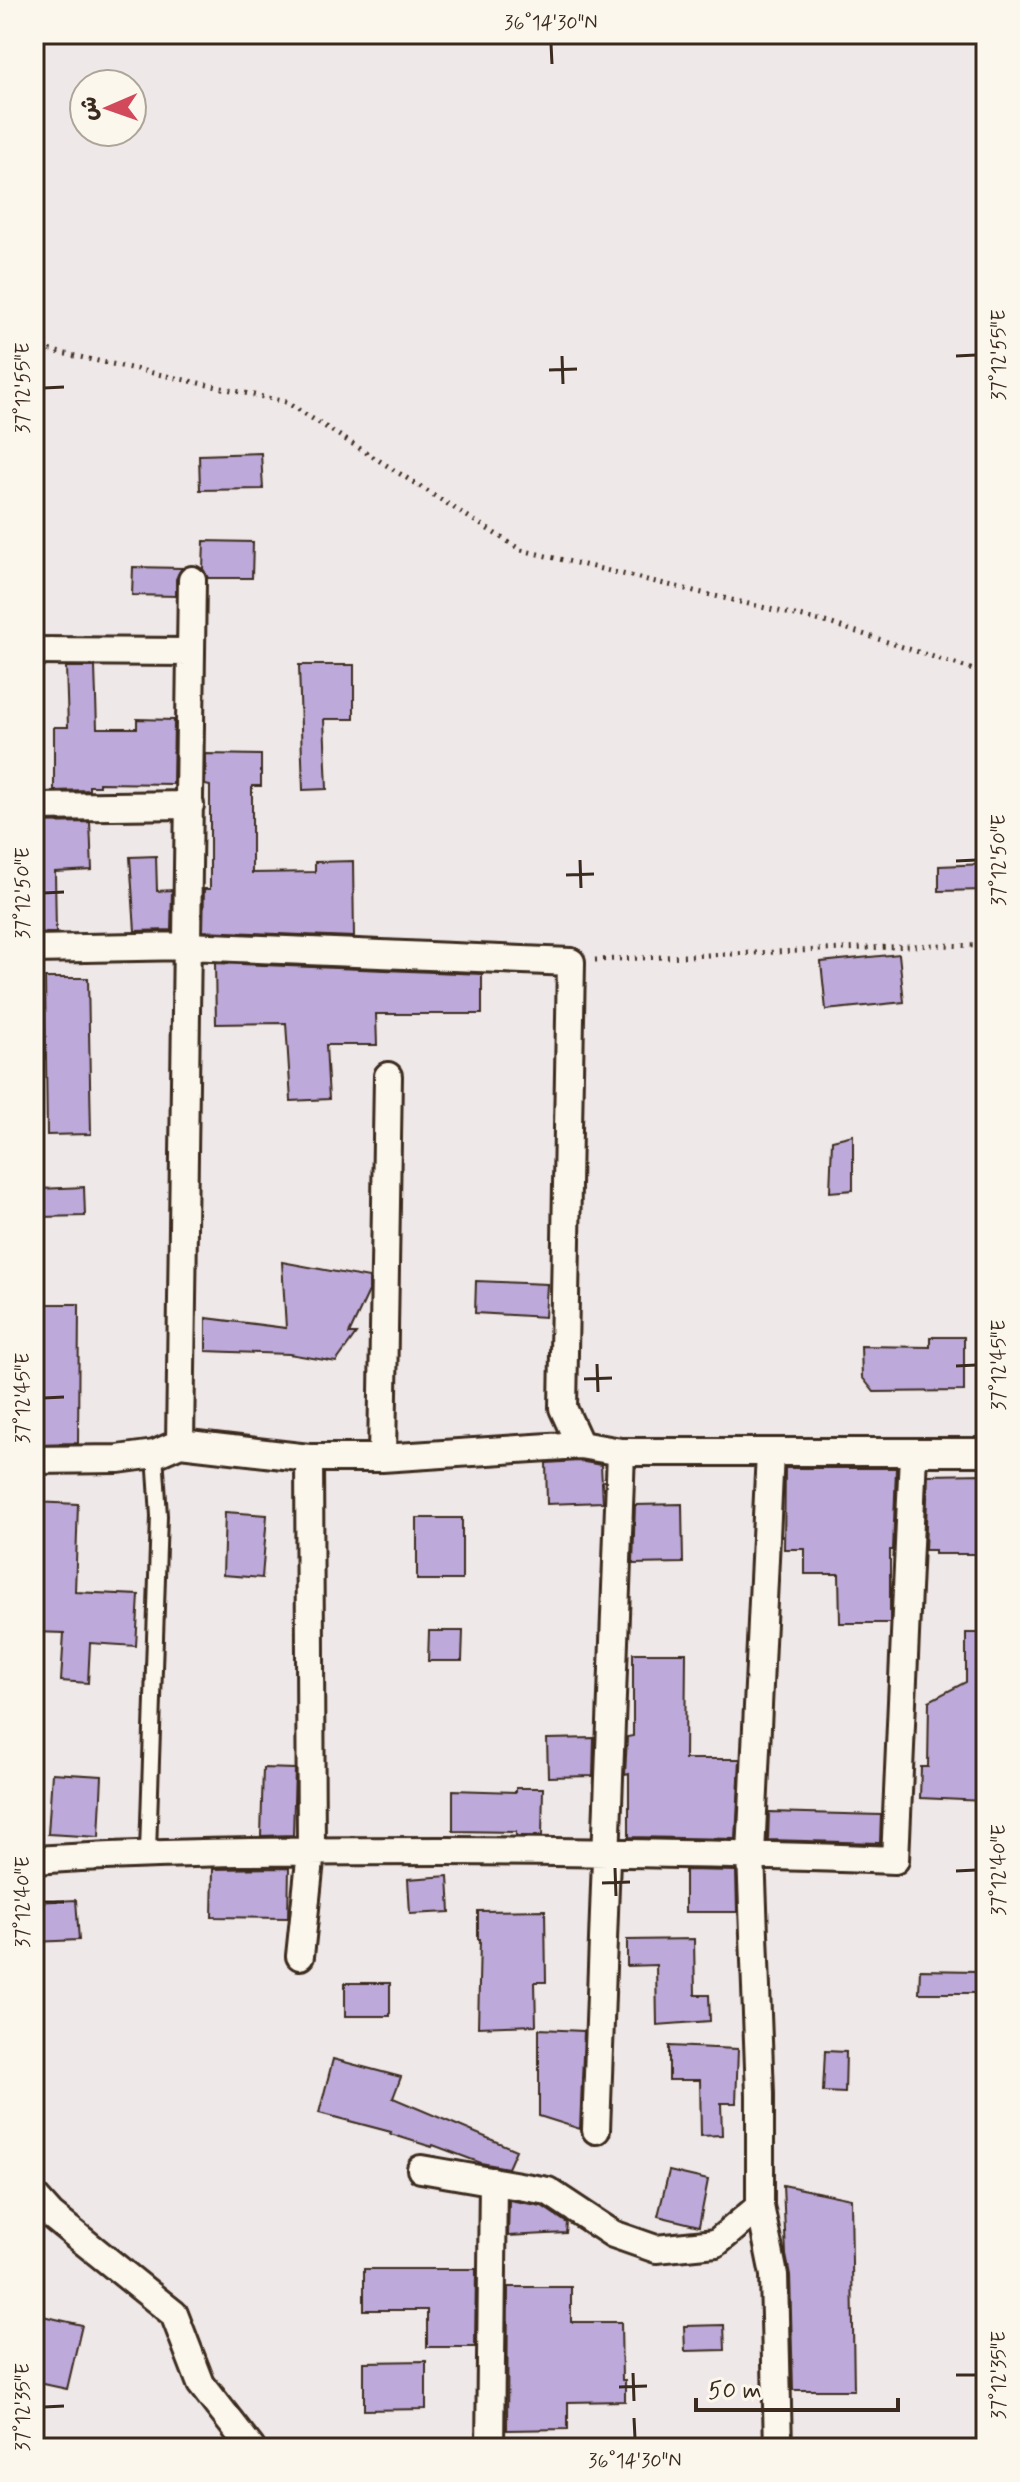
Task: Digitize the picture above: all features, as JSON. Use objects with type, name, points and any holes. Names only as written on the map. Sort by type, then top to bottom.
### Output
[{"type":"street","points":[[180,1443],[192,580]]},
{"type":"street","points":[[34,651],[191,652]]},
{"type":"street","points":[[34,807],[190,805]]},
{"type":"street","points":[[34,949],[188,946],[571,962],[563,1408],[580,1445]]},
{"type":"street","points":[[382,1458],[388,1076]]},
{"type":"street","points":[[34,1460],[118,1459],[155,1454],[180,1443],[309,1458],[382,1458],[580,1445],[621,1452],[986,1452]]},
{"type":"street","points":[[596,2130],[621,1452]]},
{"type":"street","points":[[770,1453],[751,1854],[760,2094],[760,2206],[774,2275],[778,2448]]},
{"type":"street","points":[[34,1860],[148,1852],[311,1851],[751,1854],[895,1860],[913,1454]]},
{"type":"street","points":[[300,1956],[311,1851],[309,1458]]},
{"type":"street","points":[[421,2169],[548,2191],[613,2234],[656,2249],[716,2243],[760,2206]]},
{"type":"street","points":[[490,2448],[493,2181]]},
{"type":"street","points":[[35,2205],[174,2314],[201,2384],[251,2448]]},
{"type":"lane","points":[[148,1852],[159,1516],[155,1454]]},
{"type":"path","points":[[34,347],[286,402],[521,550],[829,623],[986,674]]},
{"type":"path","points":[[571,962],[918,945],[986,946]]},
{"type":"building","points":[[261,453],[263,489],[200,490],[199,455]]},
{"type":"building","points":[[204,541],[253,542],[252,578],[208,578],[203,569]]},
{"type":"building","points":[[133,567],[182,568],[176,579],[176,596],[132,595]]},
{"type":"building","points":[[299,665],[354,665],[354,719],[324,719],[327,789],[303,790]]},
{"type":"building","points":[[66,667],[95,667],[97,728],[137,728],[137,719],[174,720],[173,784],[99,783],[99,786],[89,786],[89,790],[54,791],[54,727],[68,727]]},
{"type":"building","points":[[206,754],[261,755],[261,786],[252,786],[252,873],[315,872],[315,862],[353,861],[354,937],[203,931],[204,889],[210,889],[210,786],[205,785]]},
{"type":"building","points":[[90,822],[92,870],[55,872],[56,933],[34,933],[34,823]]},
{"type":"building","points":[[156,856],[157,891],[172,890],[171,930],[135,931],[130,857]]},
{"type":"building","points":[[986,864],[986,890],[939,891],[939,866]]},
{"type":"building","points":[[899,954],[904,1002],[826,1010],[821,962]]},
{"type":"building","points":[[215,963],[482,974],[482,1014],[376,1014],[377,1045],[326,1045],[329,1099],[291,1101],[286,1023],[216,1024]]},
{"type":"building","points":[[45,978],[88,978],[91,1134],[47,1135]]},
{"type":"building","points":[[853,1135],[853,1190],[830,1192],[832,1140]]},
{"type":"building","points":[[84,1187],[85,1216],[41,1217],[40,1189]]},
{"type":"building","points":[[282,1262],[369,1278],[369,1291],[349,1334],[356,1334],[336,1362],[289,1354],[206,1351],[206,1318],[286,1328]]},
{"type":"building","points":[[476,1281],[547,1284],[545,1317],[475,1313]]},
{"type":"building","points":[[37,1304],[79,1304],[78,1443],[34,1444]]},
{"type":"building","points":[[930,1337],[964,1337],[964,1391],[874,1392],[862,1377],[861,1346],[930,1347]]},
{"type":"building","points":[[579,1461],[601,1465],[603,1502],[547,1504],[546,1463]]},
{"type":"building","points":[[785,1468],[896,1468],[893,1550],[890,1550],[890,1623],[840,1623],[839,1574],[805,1574],[805,1549],[784,1549]]},
{"type":"building","points":[[983,1474],[983,1554],[935,1554],[935,1550],[925,1550],[928,1475]]},
{"type":"building","points":[[34,1502],[78,1504],[75,1592],[139,1595],[136,1646],[90,1643],[88,1683],[61,1681],[64,1633],[34,1632]]},
{"type":"building","points":[[682,1504],[683,1563],[633,1564],[635,1505]]},
{"type":"building","points":[[225,1512],[267,1515],[262,1578],[223,1575]]},
{"type":"building","points":[[417,1518],[462,1518],[462,1580],[417,1580]]},
{"type":"building","points":[[429,1631],[463,1631],[462,1661],[428,1661]]},
{"type":"building","points":[[966,1633],[986,1633],[984,1801],[920,1798],[921,1767],[928,1767],[929,1701],[966,1682]]},
{"type":"building","points":[[633,1653],[686,1653],[685,1759],[740,1759],[736,1839],[629,1837],[629,1774],[625,1775],[627,1737],[633,1736]]},
{"type":"building","points":[[594,1738],[593,1776],[548,1777],[547,1739]]},
{"type":"building","points":[[263,1768],[295,1769],[293,1835],[261,1836]]},
{"type":"building","points":[[52,1773],[102,1776],[99,1837],[48,1834]]},
{"type":"building","points":[[516,1788],[543,1788],[542,1836],[516,1836],[516,1832],[453,1831],[453,1790],[516,1792]]},
{"type":"building","points":[[769,1812],[881,1815],[880,1843],[768,1840]]},
{"type":"building","points":[[289,1868],[288,1918],[212,1917],[213,1869]]},
{"type":"building","points":[[685,1870],[736,1871],[737,1912],[685,1912]]},
{"type":"building","points":[[448,1876],[450,1912],[410,1914],[408,1879]]},
{"type":"building","points":[[76,1900],[79,1940],[34,1942],[34,1902]]},
{"type":"building","points":[[545,1910],[546,1982],[535,1982],[536,2025],[478,2027],[478,1911]]},
{"type":"building","points":[[694,1939],[695,1995],[709,1995],[710,2021],[657,2025],[656,1965],[627,1966],[627,1940]]},
{"type":"building","points":[[920,1970],[977,1971],[977,1993],[919,1993]]},
{"type":"building","points":[[345,1983],[390,1983],[390,2016],[345,2016]]},
{"type":"building","points":[[539,2029],[584,2031],[580,2129],[539,2116]]},
{"type":"building","points":[[669,2046],[738,2049],[736,2103],[721,2103],[722,2135],[701,2136],[700,2080],[669,2080]]},
{"type":"building","points":[[825,2051],[846,2052],[845,2093],[823,2092]]},
{"type":"building","points":[[333,2059],[401,2077],[393,2098],[516,2150],[508,2168],[481,2163],[391,2132],[319,2113]]},
{"type":"building","points":[[669,2171],[708,2180],[699,2226],[658,2216]]},
{"type":"building","points":[[783,2185],[851,2199],[854,2390],[793,2390],[790,2275],[786,2255]]},
{"type":"building","points":[[509,2200],[542,2206],[567,2223],[566,2233],[508,2236]]},
{"type":"building","points":[[364,2269],[476,2269],[475,2347],[427,2347],[427,2310],[364,2310]]},
{"type":"building","points":[[508,2287],[571,2287],[571,2322],[621,2322],[625,2401],[568,2402],[568,2429],[507,2430]]},
{"type":"building","points":[[34,2314],[82,2325],[67,2389],[34,2382]]},
{"type":"building","points":[[724,2325],[725,2350],[685,2351],[684,2326]]},
{"type":"building","points":[[426,2361],[426,2409],[364,2410],[364,2362]]}]
